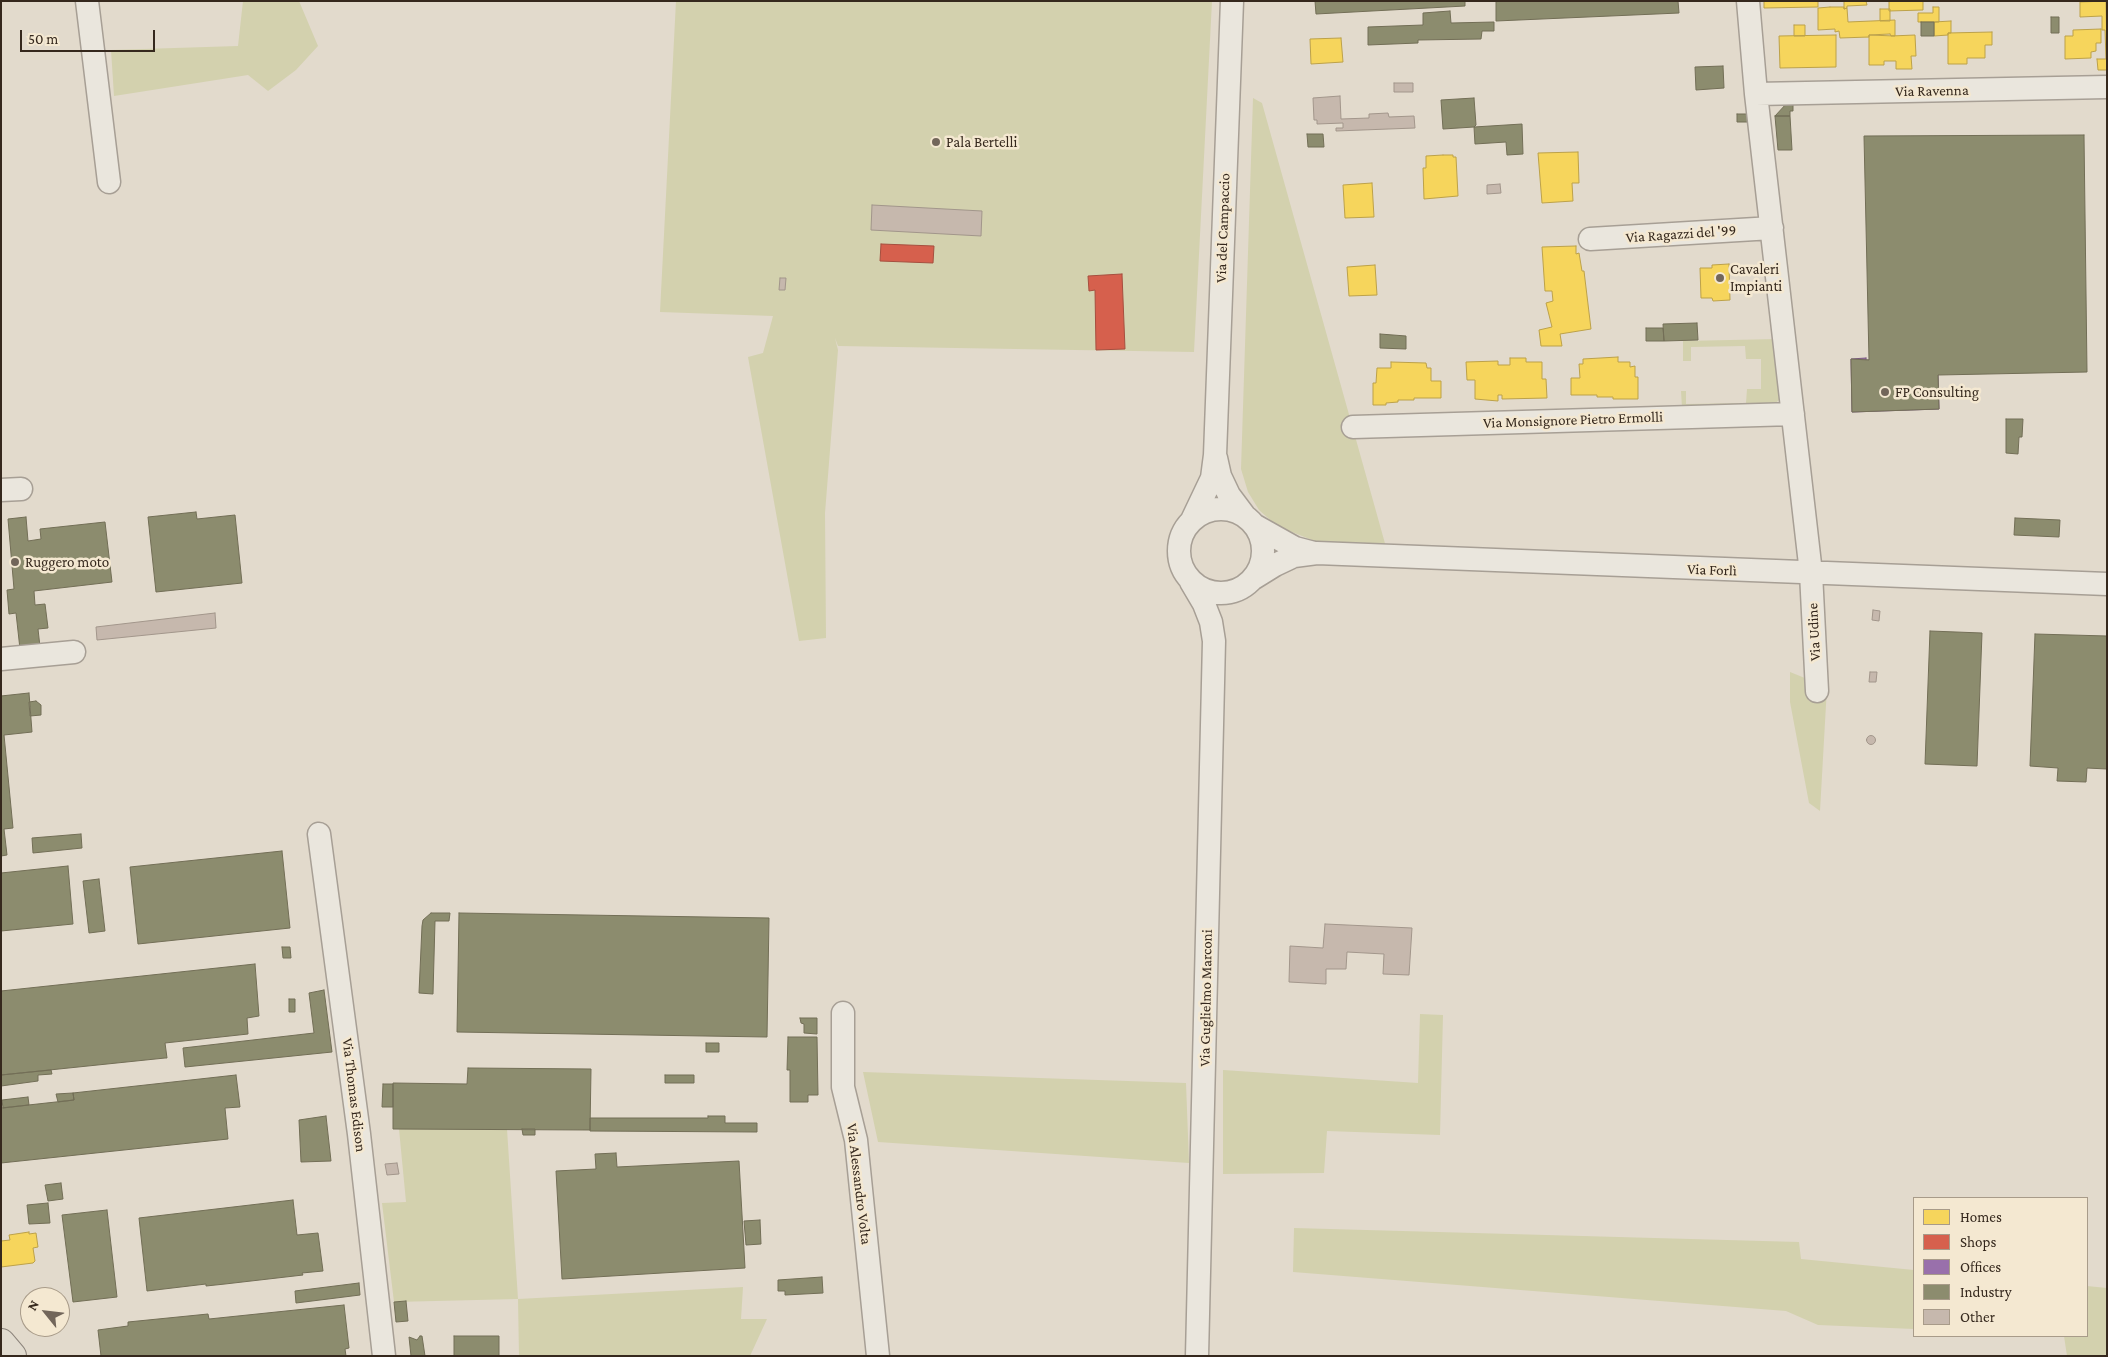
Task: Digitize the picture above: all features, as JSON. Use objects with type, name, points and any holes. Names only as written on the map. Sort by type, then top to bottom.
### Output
[{"type":"main road","points":[[1,1343],[12,1356]]},
{"type":"street","points":[[87,1],[109,182]]},
{"type":"street","name":"Via del Campaccio","points":[[1192,520],[1212,478],[1215,455],[1232,1]]},
{"type":"street","name":"Via Udine","points":[[1748,1],[1756,94],[1812,573],[1817,690]]},
{"type":"street","name":"Via Ravenna","points":[[1756,94],[2107,87]]},
{"type":"street","name":"Via Ragazzi del '99","points":[[1590,239],[1772,228]]},
{"type":"street","name":"Via Monsignore Pietro Ermolli","points":[[1353,427],[1793,414]]},
{"type":"street","name":"Via del Campaccio","points":[[1215,455],[1220,476],[1229,494],[1249,520]]},
{"type":"street","points":[[1217,509],[1231,510],[1249,520],[1261,537],[1264,551],[1261,565],[1249,583],[1230,593],[1216,594],[1202,590],[1191,582],[1183,571],[1179,558],[1179,544],[1184,531],[1192,520],[1204,512],[1217,509]]},
{"type":"street","name":"Via Forlì","points":[[1249,520],[1295,548],[1317,553]]},
{"type":"street","name":"Via Forlì","points":[[1249,583],[1275,565],[1294,556],[1317,553],[2107,584]]},
{"type":"street","name":"Via Guglielmo Marconi","points":[[1191,582],[1204,604],[1211,622],[1214,641],[1197,1356]]},
{"type":"street","name":"Via Guglielmo Marconi","points":[[1214,641],[1220,621],[1229,602],[1249,583]]},
{"type":"street","points":[[1,659],[74,652]]},
{"type":"street","name":"Via Thomas Edison","points":[[319,834],[360,1134],[384,1356]]},
{"type":"street","name":"Via Alessandro Volta","points":[[843,1013],[843,1087],[856,1140],[878,1356]]},
{"type":"shaded area","points":[[243,1],[299,1],[318,46],[296,70],[268,91],[248,75],[114,96],[111,50],[238,46]]},
{"type":"shaded area","name":"Pala Bertelli","points":[[676,1],[1212,1],[1194,352],[838,346],[835,338],[838,350],[825,513],[826,638],[799,641],[748,357],[763,353],[773,316],[660,312]]},
{"type":"shaded area","points":[[1253,98],[1262,103],[1386,547],[1317,542],[1277,526],[1259,510],[1248,492],[1241,469]]},
{"type":"shaded area","points":[[1777,339],[1779,400],[1772,406],[1682,408],[1681,391],[1686,391],[1686,404],[1746,403],[1747,389],[1761,389],[1761,359],[1746,359],[1745,346],[1691,347],[1691,361],[1683,361],[1683,341]]},
{"type":"shaded area","points":[[1790,672],[1827,687],[1820,811],[1809,803],[1790,702]]},
{"type":"shaded area","points":[[1420,1014],[1443,1015],[1440,1135],[1327,1131],[1324,1173],[1223,1174],[1223,1070],[1418,1083]]},
{"type":"shaded area","points":[[863,1072],[1186,1083],[1189,1163],[878,1142]]},
{"type":"shaded area","points":[[399,1129],[507,1129],[518,1299],[394,1302],[382,1203],[406,1202]]},
{"type":"shaded area","points":[[1294,1228],[1799,1242],[1801,1259],[1913,1270],[1913,1329],[1818,1325],[1786,1311],[1293,1272]]},
{"type":"shaded area","points":[[2088,1286],[2107,1288],[2107,1356],[2067,1356],[2064,1337],[2088,1337]]},
{"type":"shaded area","points":[[743,1287],[741,1319],[767,1319],[750,1356],[519,1356],[518,1299]]},
{"type":"building: Homes","points":[[1764,1],[1818,1],[1818,7],[1764,8]]},
{"type":"building: Homes","points":[[1844,1],[1866,1],[1867,5],[1847,6],[1844,9]]},
{"type":"building: Homes","points":[[1889,1],[1923,1],[1923,10],[1889,11]]},
{"type":"building: Homes","points":[[2106,1],[2107,59],[2105,30],[2102,30],[2102,16],[2080,17],[2080,2]]},
{"type":"building: Homes","points":[[1933,7],[1939,7],[1939,22],[1918,22],[1918,13],[1933,13]]},
{"type":"building: Homes","points":[[1818,8],[1847,8],[1848,22],[1895,20],[1895,36],[1869,35],[1869,37],[1840,38],[1839,31],[1835,32],[1835,29],[1818,30]]},
{"type":"building: Homes","points":[[1880,9],[1890,9],[1890,21],[1880,21]]},
{"type":"building: Homes","points":[[1951,21],[1951,33],[1934,36],[1934,22]]},
{"type":"building: Homes","points":[[1794,25],[1805,25],[1805,36],[1794,36]]},
{"type":"building: Homes","points":[[2101,29],[2101,43],[2096,43],[2096,51],[2091,52],[2091,58],[2065,59],[2065,36],[2073,36],[2073,30]]},
{"type":"building: Homes","points":[[1992,32],[1992,45],[1985,45],[1985,58],[1967,58],[1967,64],[1948,64],[1948,33]]},
{"type":"building: Homes","points":[[1890,34],[1891,36],[1915,35],[1916,56],[1911,56],[1912,69],[1896,69],[1896,61],[1884,61],[1884,65],[1869,65],[1869,35]]},
{"type":"building: Homes","points":[[1836,35],[1836,67],[1780,68],[1779,36]]},
{"type":"building: Homes","points":[[1341,38],[1343,62],[1311,64],[1310,39]]},
{"type":"building: Homes","points":[[2097,59],[2107,59],[2107,70],[2098,70]]},
{"type":"building: Homes","points":[[1578,152],[1579,183],[1572,183],[1573,201],[1542,203],[1538,153]]},
{"type":"building: Homes","points":[[1453,155],[1453,157],[1456,157],[1458,196],[1424,199],[1423,168],[1426,168],[1426,156]]},
{"type":"building: Homes","points":[[1372,183],[1374,217],[1345,218],[1343,185]]},
{"type":"building: Homes","points":[[1576,246],[1576,254],[1579,253],[1582,271],[1584,271],[1591,329],[1560,334],[1562,346],[1541,346],[1539,330],[1552,327],[1546,303],[1553,301],[1552,291],[1545,291],[1542,247]]},
{"type":"building: Homes","points":[[1729,264],[1730,300],[1713,301],[1712,298],[1701,298],[1700,268],[1712,268],[1712,265]]},
{"type":"building: Homes","points":[[1375,265],[1377,295],[1349,296],[1347,267]]},
{"type":"building: Homes","points":[[1618,357],[1618,362],[1630,362],[1630,367],[1635,366],[1635,377],[1638,377],[1638,399],[1613,399],[1613,397],[1597,397],[1597,395],[1571,395],[1571,378],[1580,378],[1579,364],[1583,364],[1583,359]]},
{"type":"building: Homes","points":[[1510,358],[1526,358],[1526,362],[1542,362],[1542,379],[1546,379],[1547,398],[1502,399],[1502,395],[1498,395],[1498,401],[1475,399],[1475,380],[1467,380],[1466,362],[1498,361],[1498,365],[1510,365]]},
{"type":"building: Homes","points":[[1391,362],[1426,363],[1427,368],[1431,368],[1431,381],[1441,381],[1441,398],[1414,398],[1414,400],[1398,400],[1398,402],[1386,403],[1386,405],[1373,405],[1373,383],[1376,383],[1377,368],[1391,368]]},
{"type":"building: Homes","points":[[29,1232],[29,1234],[36,1233],[38,1247],[33,1248],[35,1261],[33,1263],[1,1267],[1,1241],[10,1240],[9,1235]]},
{"type":"building: Shops","points":[[881,244],[934,246],[933,263],[880,261]]},
{"type":"building: Shops","points":[[1122,274],[1125,349],[1096,350],[1095,290],[1089,291],[1088,276]]},
{"type":"building: Offices","points":[[1866,358],[1866,360],[1869,360],[1871,378],[1938,375],[1939,409],[1852,412],[1851,359]]},
{"type":"building: Industry","points":[[1315,1],[1465,1],[1465,6],[1316,14]]},
{"type":"building: Industry","points":[[1496,1],[1678,1],[1679,13],[1496,21]]},
{"type":"building: Industry","points":[[1450,11],[1451,23],[1494,22],[1494,31],[1482,31],[1481,39],[1418,40],[1418,43],[1368,45],[1368,27],[1423,25],[1423,13]]},
{"type":"building: Industry","points":[[2051,17],[2059,17],[2059,33],[2051,33]]},
{"type":"building: Industry","points":[[1921,22],[1934,22],[1934,36],[1921,36]]},
{"type":"building: Industry","points":[[1723,66],[1724,88],[1696,90],[1695,67]]},
{"type":"building: Industry","points":[[1474,98],[1476,125],[1474,127],[1443,129],[1441,100]]},
{"type":"building: Industry","points":[[1787,103],[1793,103],[1793,111],[1790,111],[1790,116],[1775,116]]},
{"type":"building: Industry","points":[[1737,114],[1747,114],[1748,122],[1737,122]]},
{"type":"building: Industry","points":[[1775,116],[1790,116],[1792,150],[1778,150]]},
{"type":"building: Industry","points":[[1522,124],[1523,154],[1507,155],[1506,142],[1475,144],[1474,127]]},
{"type":"building: Industry","points":[[1307,134],[1323,134],[1324,147],[1308,147]]},
{"type":"building: Industry","points":[[2084,135],[2087,372],[1938,375],[1939,409],[1852,412],[1851,359],[1869,360],[1864,136]]},
{"type":"building: Industry","points":[[1697,323],[1698,340],[1664,341],[1663,324]]},
{"type":"building: Industry","points":[[1646,328],[1663,328],[1664,341],[1646,341]]},
{"type":"building: Industry","points":[[1380,334],[1406,336],[1406,349],[1380,348]]},
{"type":"building: Industry","points":[[2006,419],[2023,419],[2022,437],[2019,437],[2018,454],[2006,453]]},
{"type":"building: Industry","points":[[196,512],[197,519],[235,515],[242,583],[156,592],[148,517]]},
{"type":"building: Industry","points":[[26,517],[28,541],[41,539],[40,529],[105,522],[112,582],[34,591],[35,605],[45,604],[48,628],[38,629],[40,647],[20,649],[16,613],[9,614],[7,590],[14,589],[8,519]]},
{"type":"building: Industry","points":[[2015,518],[2060,520],[2059,537],[2014,535]]},
{"type":"building: Industry","points":[[1930,631],[1982,633],[1977,766],[1925,764]]},
{"type":"building: Industry","points":[[2035,634],[2107,636],[2107,769],[2087,768],[2086,782],[2057,781],[2058,768],[2030,766]]},
{"type":"building: Industry","points":[[29,693],[32,732],[4,735],[13,828],[4,829],[7,855],[1,856],[1,696]]},
{"type":"building: Industry","points":[[36,701],[41,705],[41,715],[30,716],[29,702]]},
{"type":"building: Industry","points":[[81,834],[82,848],[33,853],[32,838]]},
{"type":"building: Industry","points":[[282,851],[290,928],[138,944],[130,867]]},
{"type":"building: Industry","points":[[68,866],[73,924],[1,931],[1,873]]},
{"type":"building: Industry","points":[[99,879],[105,931],[89,933],[83,881]]},
{"type":"building: Industry","points":[[431,913],[450,913],[449,921],[435,921],[433,994],[419,993],[422,926],[423,920]]},
{"type":"building: Industry","points":[[459,913],[769,918],[767,1037],[457,1032]]},
{"type":"building: Industry","points":[[282,947],[290,947],[291,958],[283,958]]},
{"type":"building: Industry","points":[[255,964],[259,1016],[247,1018],[248,1034],[165,1043],[167,1058],[1,1075],[1,991]]},
{"type":"building: Industry","points":[[324,990],[332,1052],[185,1067],[183,1048],[314,1033],[309,993]]},
{"type":"building: Industry","points":[[289,999],[295,999],[295,1012],[289,1012]]},
{"type":"building: Industry","points":[[800,1018],[817,1018],[817,1034],[804,1033],[804,1024],[801,1023]]},
{"type":"building: Industry","points":[[788,1037],[817,1037],[818,1095],[808,1095],[808,1102],[790,1102],[790,1070],[787,1070]]},
{"type":"building: Industry","points":[[706,1043],[719,1043],[719,1052],[706,1052]]},
{"type":"building: Industry","points":[[468,1068],[591,1069],[590,1130],[393,1129],[393,1083],[467,1084]]},
{"type":"building: Industry","points":[[51,1070],[52,1074],[38,1075],[38,1081],[1,1086],[1,1075]]},
{"type":"building: Industry","points":[[236,1075],[240,1107],[225,1108],[228,1139],[1,1163],[1,1108],[74,1100],[73,1093]]},
{"type":"building: Industry","points":[[665,1075],[694,1075],[694,1083],[665,1083]]},
{"type":"building: Industry","points":[[383,1084],[393,1084],[393,1107],[382,1107]]},
{"type":"building: Industry","points":[[73,1093],[74,1100],[58,1102],[56,1094]]},
{"type":"building: Industry","points":[[28,1097],[29,1105],[3,1108],[2,1100]]},
{"type":"building: Industry","points":[[326,1116],[331,1161],[301,1162],[299,1120]]},
{"type":"building: Industry","points":[[708,1116],[725,1116],[725,1123],[757,1123],[757,1132],[590,1131],[590,1118],[708,1118]]},
{"type":"building: Industry","points":[[522,1129],[535,1129],[535,1135],[523,1135]]},
{"type":"building: Industry","points":[[616,1153],[617,1167],[739,1161],[745,1268],[562,1279],[556,1171],[596,1169],[595,1154]]},
{"type":"building: Industry","points":[[61,1183],[63,1199],[48,1201],[45,1185]]},
{"type":"building: Industry","points":[[293,1200],[297,1235],[318,1233],[323,1271],[225,1284],[206,1286],[206,1284],[147,1291],[139,1218]]},
{"type":"building: Industry","points":[[48,1203],[50,1223],[29,1224],[27,1205]]},
{"type":"building: Industry","points":[[107,1210],[117,1297],[73,1302],[62,1215]]},
{"type":"building: Industry","points":[[760,1220],[761,1244],[746,1245],[744,1221]]},
{"type":"building: Industry","points":[[822,1277],[823,1293],[785,1295],[785,1291],[778,1291],[778,1280]]},
{"type":"building: Industry","points":[[359,1283],[360,1295],[296,1303],[295,1291]]},
{"type":"building: Industry","points":[[406,1301],[408,1321],[396,1322],[394,1302]]},
{"type":"building: Industry","points":[[344,1305],[349,1348],[345,1349],[346,1356],[101,1356],[98,1330],[128,1326],[128,1322],[208,1314],[209,1319]]},
{"type":"building: Industry","points":[[422,1336],[425,1356],[411,1356],[409,1337],[417,1340]]},
{"type":"building: Industry","points":[[454,1336],[499,1336],[499,1356],[454,1356]]},
{"type":"building: Other","points":[[1394,83],[1413,83],[1413,92],[1394,92]]},
{"type":"building: Other","points":[[1340,96],[1341,119],[1369,118],[1369,114],[1388,113],[1389,117],[1414,116],[1415,128],[1336,131],[1336,128],[1343,128],[1343,123],[1317,124],[1317,120],[1314,120],[1313,98]]},
{"type":"building: Other","points":[[1500,184],[1501,193],[1487,194],[1487,185]]},
{"type":"building: Other","points":[[872,205],[982,211],[981,236],[871,230]]},
{"type":"building: Other","points":[[780,278],[786,278],[785,290],[779,290]]},
{"type":"building: Other","points":[[1873,610],[1880,611],[1879,621],[1872,620]]},
{"type":"building: Other","points":[[215,613],[216,628],[97,640],[96,627]]},
{"type":"building: Other","points":[[1870,672],[1877,672],[1876,682],[1869,682]]},
{"type":"building: Other","points":[[1871,735],[1876,740],[1871,745],[1866,740]]},
{"type":"building: Other","points":[[1325,924],[1412,928],[1409,975],[1383,974],[1384,954],[1347,952],[1346,969],[1326,969],[1326,984],[1289,982],[1290,946],[1323,948]]},
{"type":"building: Other","points":[[397,1163],[399,1174],[387,1175],[385,1164]]},
{"type":"place","name":"Pala Bertelli","points":[[936,142]]},
{"type":"place","name":"Cavaleri Impianti","points":[[1720,278]]},
{"type":"place","name":"FP Consulting","points":[[1885,392]]},
{"type":"place","name":"Ruggero moto","points":[[15,562]]}]
